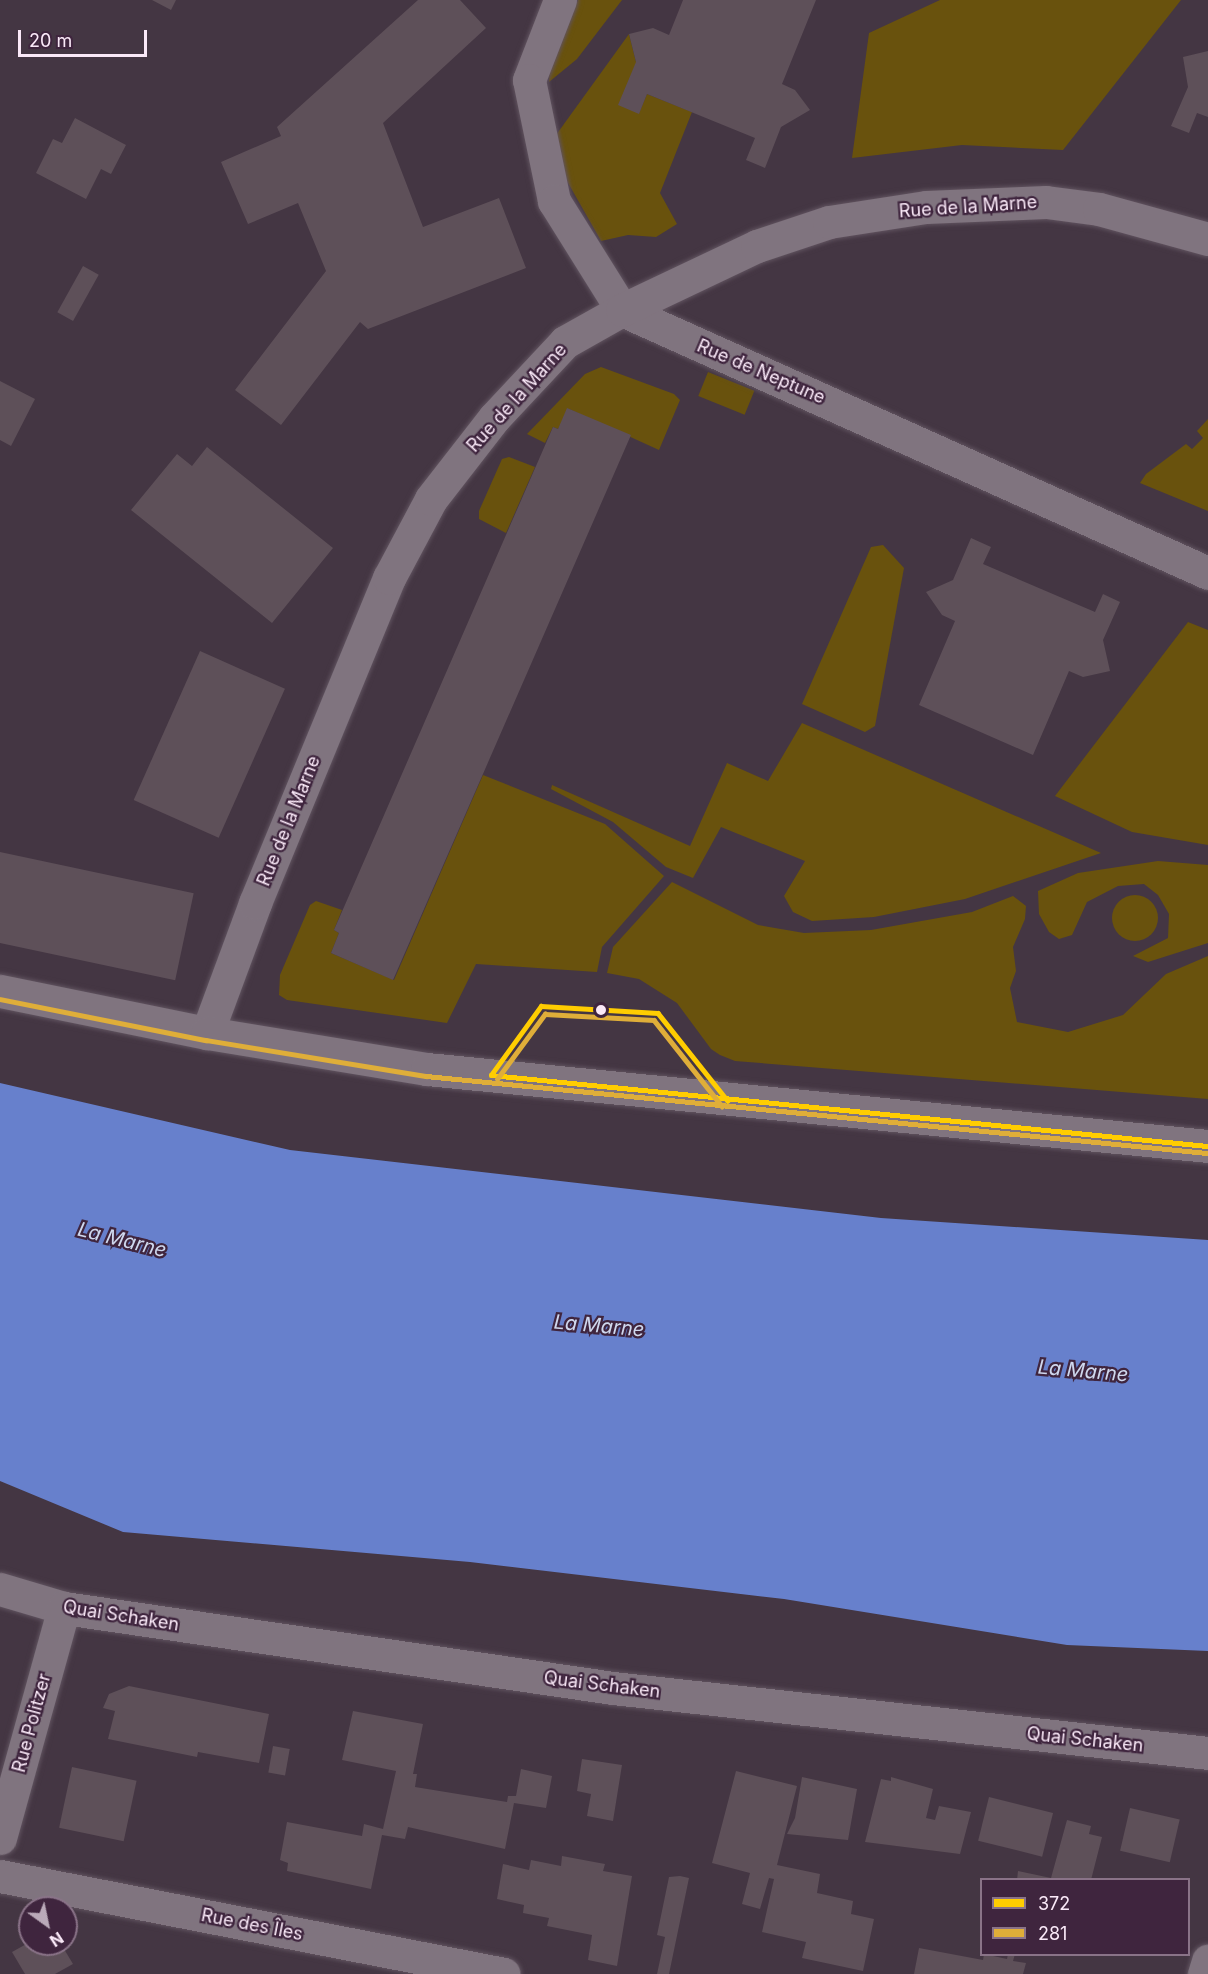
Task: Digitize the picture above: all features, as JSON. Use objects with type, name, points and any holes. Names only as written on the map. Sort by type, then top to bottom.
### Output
[{"type":"street","points":[[560,0],[529,81],[554,201],[622,310]]},
{"type":"street","name":"Rue de la Marne","points":[[207,1033],[255,903],[389,578],[431,500],[494,418],[565,342],[622,310],[757,246],[829,222],[926,207],[1046,202],[1099,209],[1208,239]]},
{"type":"street","name":"Rue de Neptune","points":[[622,310],[1208,573]]},
{"type":"street","points":[[0,991],[207,1033],[427,1069],[1208,1146]]},
{"type":"street","name":"Quai Schaken","points":[[0,1589],[64,1608],[613,1688],[1208,1753]]},
{"type":"street","name":"Rue Politzer","points":[[0,1838],[64,1608]]},
{"type":"street","name":"Rue des Îles","points":[[0,1876],[504,1974]]},
{"type":"street","points":[[1204,1974],[1208,1961]]},
{"type":"shaded area","points":[[578,0],[622,0],[577,59],[549,82],[550,66]]},
{"type":"shaded area","points":[[940,0],[1181,0],[1063,150],[962,145],[852,158],[869,33]]},
{"type":"shaded area","points":[[629,34],[636,62],[639,113],[647,94],[692,112],[660,193],[677,224],[656,237],[628,235],[601,241],[567,181],[556,135]]},
{"type":"shaded area","points":[[601,367],[674,394],[680,400],[659,450],[569,409],[558,429],[553,427],[545,443],[527,434],[585,374]]},
{"type":"shaded area","points":[[708,372],[754,391],[745,415],[698,396]]},
{"type":"shaded area","points":[[1208,419],[1208,511],[1140,483],[1146,474],[1186,444],[1192,449],[1203,438],[1197,431]]},
{"type":"shaded area","points":[[509,457],[535,467],[506,533],[479,519],[479,511],[502,459]]},
{"type":"shaded area","points":[[883,545],[904,568],[875,726],[865,732],[802,704],[871,547]]},
{"type":"shaded area","points":[[1188,622],[1208,630],[1208,845],[1132,832],[1055,796]]},
{"type":"shaded area","points":[[802,723],[1101,853],[965,899],[874,917],[812,921],[793,912],[784,896],[805,861],[721,827],[693,878],[666,867],[613,822],[551,789],[552,785],[690,846],[727,763],[768,781]]},
{"type":"shaded area","points":[[483,775],[605,824],[664,876],[602,947],[597,972],[476,964],[447,1023],[287,1000],[279,995],[280,975],[310,905],[316,901],[342,910],[334,930],[339,933],[331,953],[394,980]]},
{"type":"shaded area","points":[[1158,861],[1208,865],[1208,943],[1148,962],[1133,956],[1168,938],[1169,914],[1158,895],[1144,884],[1118,886],[1087,902],[1072,935],[1059,939],[1049,932],[1039,914],[1038,891],[1078,873]]},
{"type":"shaded area","points":[[672,882],[758,925],[804,933],[871,930],[972,912],[1013,896],[1026,906],[1025,919],[1013,947],[1016,971],[1010,988],[1017,1022],[1068,1032],[1123,1015],[1166,974],[1208,956],[1208,1099],[735,1061],[720,1055],[711,1049],[677,1003],[639,979],[607,973],[613,947]]},
{"type":"shaded area","points":[[1135,895],[1151,902],[1158,918],[1151,934],[1135,941],[1119,934],[1112,918],[1119,902]]},
{"type":"water","name":"La Marne","points":[[0,1083],[290,1150],[881,1218],[1208,1240],[1208,1651],[1067,1645],[784,1599],[470,1562],[123,1532],[0,1481]]},
{"type":"building","points":[[152,0],[176,0],[171,10]]},
{"type":"building","points":[[418,0],[460,0],[486,28],[383,123],[423,227],[499,198],[526,268],[368,329],[360,322],[281,425],[235,390],[326,271],[298,203],[248,224],[221,162],[281,136],[277,127]]},
{"type":"building","points":[[683,0],[816,0],[782,84],[795,90],[810,110],[781,127],[765,168],[746,160],[755,138],[647,94],[639,114],[618,105],[636,62],[629,34],[653,28],[669,35]]},
{"type":"building","points":[[1208,51],[1208,117],[1197,113],[1189,133],[1171,126],[1188,87],[1183,57]]},
{"type":"building","points":[[75,118],[126,145],[111,174],[101,169],[86,199],[36,173],[53,139],[62,143]]},
{"type":"building","points":[[83,266],[99,275],[73,321],[57,312]]},
{"type":"building","points":[[0,381],[35,399],[11,446],[0,440]]},
{"type":"building","points":[[567,408],[631,435],[393,980],[331,953],[339,933],[334,930],[553,427],[558,429]]},
{"type":"building","points":[[207,447],[333,548],[272,623],[131,510],[177,454],[192,466]]},
{"type":"building","points":[[971,538],[991,547],[983,564],[1095,612],[1103,594],[1120,602],[1103,640],[1110,671],[1083,677],[1069,671],[1033,755],[919,705],[955,621],[942,615],[926,592],[953,580]]},
{"type":"building","points":[[200,651],[285,689],[219,838],[134,800]]},
{"type":"building","points":[[0,852],[194,893],[175,980],[0,943]]},
{"type":"building","points":[[129,1686],[269,1714],[259,1763],[198,1752],[197,1757],[108,1739],[115,1711],[103,1708],[109,1694]]},
{"type":"building","points":[[353,1711],[423,1724],[413,1774],[417,1774],[415,1787],[507,1802],[508,1796],[516,1796],[521,1769],[552,1776],[546,1808],[514,1803],[505,1849],[408,1827],[405,1839],[382,1835],[371,1889],[287,1871],[288,1863],[280,1860],[287,1822],[362,1836],[364,1824],[383,1829],[396,1771],[342,1760]]},
{"type":"building","points":[[273,1746],[290,1749],[285,1776],[268,1773]]},
{"type":"building","points":[[582,1759],[622,1765],[613,1821],[587,1816],[591,1794],[577,1791]]},
{"type":"building","points":[[72,1767],[137,1781],[124,1841],[59,1828]]},
{"type":"building","points":[[736,1771],[797,1786],[777,1865],[820,1874],[817,1893],[853,1901],[851,1914],[874,1919],[863,1971],[802,1958],[806,1942],[762,1932],[774,1879],[769,1878],[760,1909],[742,1904],[750,1873],[712,1863]]},
{"type":"building","points":[[802,1777],[857,1789],[848,1840],[787,1834],[795,1818]]},
{"type":"building","points":[[891,1777],[933,1789],[926,1818],[935,1820],[939,1806],[971,1812],[960,1854],[865,1842],[881,1779],[891,1781]]},
{"type":"building","points":[[989,1797],[1053,1813],[1042,1857],[978,1841]]},
{"type":"building","points":[[1130,1808],[1180,1819],[1170,1862],[1120,1851]]},
{"type":"building","points":[[1067,1820],[1091,1826],[1089,1834],[1102,1837],[1092,1878],[1051,1878]]},
{"type":"building","points":[[562,1856],[605,1864],[603,1871],[632,1876],[617,1966],[588,1960],[592,1935],[547,1926],[549,1918],[523,1913],[524,1905],[497,1899],[503,1864],[529,1870],[531,1860],[561,1866]]},
{"type":"building","points":[[1018,1871],[1051,1878],[1017,1878]]},
{"type":"building","points":[[669,1877],[689,1878],[669,1974],[657,1974],[665,1937],[657,1935]]},
{"type":"building","points":[[919,1948],[983,1960],[984,1956],[1007,1959],[1008,1956],[1014,1956],[1013,1961],[1026,1963],[1023,1974],[914,1974]]},
{"type":"building","points":[[18,1949],[18,1956],[68,1956],[73,1964],[55,1974],[25,1974],[12,1952]]},
{"type":"transit line","name":"281","points":[[0,999],[206,1040],[426,1076],[1207,1153]]},
{"type":"transit line","name":"372","points":[[491,1075],[541,1006],[658,1013],[728,1101]]},
{"type":"transit line","name":"281","points":[[497,1079],[545,1014],[654,1020],[722,1106]]},
{"type":"transit line","name":"372","points":[[491,1075],[1208,1146]]}]
